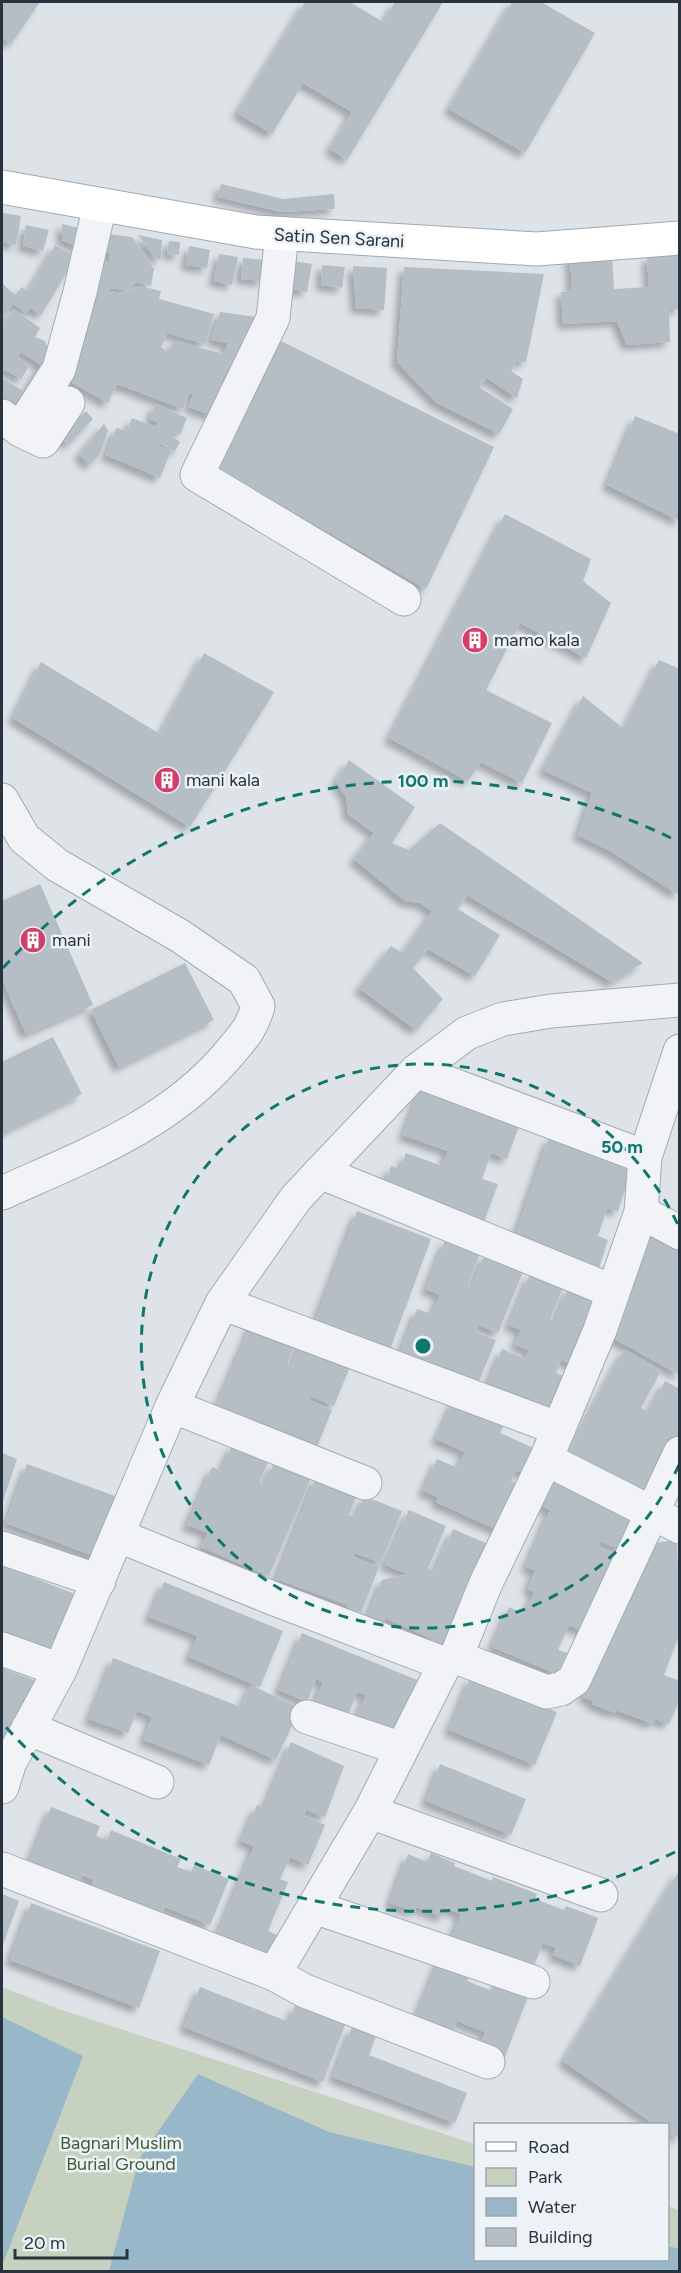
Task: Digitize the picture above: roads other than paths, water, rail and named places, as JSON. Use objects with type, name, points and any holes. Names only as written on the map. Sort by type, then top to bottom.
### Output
[{"type":"main road","name":"Satin Sen Sarani","points":[[2,187],[256,232],[282,234],[537,249],[680,238]]},
{"type":"lane","points":[[69,403],[43,441],[11,423],[59,369],[80,292],[100,204]]},
{"type":"lane","points":[[282,234],[273,318],[197,475],[404,599]]},
{"type":"lane","points":[[2,800],[24,838],[57,865],[180,936],[244,980],[258,1006],[252,1027],[204,1083],[185,1098],[122,1140],[2,1193]]},
{"type":"lane","points":[[4,1769],[60,1670],[172,1406],[222,1303],[296,1198],[416,1071],[467,1033],[503,1019],[580,1007],[680,1000]]},
{"type":"lane","points":[[274,1974],[370,1812],[451,1660],[546,1459],[600,1330],[641,1212],[645,1157],[680,1051]]},
{"type":"lane","points":[[416,1071],[645,1157]]},
{"type":"lane","points":[[320,1172],[612,1291]]},
{"type":"lane","points":[[641,1212],[680,1233]]},
{"type":"lane","points":[[222,1303],[559,1429]]},
{"type":"lane","points":[[172,1406],[365,1483]]},
{"type":"lane","points":[[117,1535],[272,1598],[547,1692],[561,1689],[573,1680],[666,1520],[680,1453]]},
{"type":"lane","points":[[546,1459],[666,1520]]},
{"type":"lane","points":[[2,1548],[99,1581]]},
{"type":"lane","points":[[2,1649],[60,1670]]},
{"type":"lane","points":[[307,1717],[402,1749]]},
{"type":"lane","points":[[28,1728],[157,1782]]},
{"type":"lane","points":[[370,1812],[601,1895]]},
{"type":"lane","points":[[2,1869],[274,1974],[305,1991],[488,2062]]},
{"type":"lane","points":[[314,1907],[533,1982]]},
{"type":"water","points":[[2,2017],[83,2056],[2,2266]]},
{"type":"water","points":[[198,2074],[329,2132],[474,2167],[474,2261],[669,2261],[669,2246],[679,2249],[679,2271],[109,2271],[139,2159]]},
{"type":"place","name":"mamo kala","points":[[475,640]]},
{"type":"place","name":"mani kala","points":[[167,780]]},
{"type":"place","name":"mani","points":[[33,940]]},
{"type":"park label","name":"Bagnari Muslim Burial Ground","points":[[121,2153]]}]
